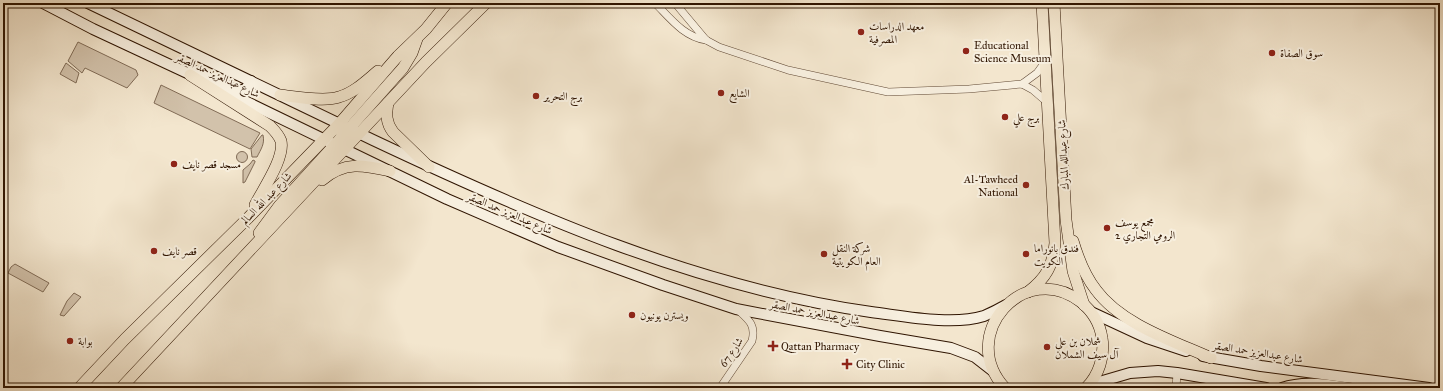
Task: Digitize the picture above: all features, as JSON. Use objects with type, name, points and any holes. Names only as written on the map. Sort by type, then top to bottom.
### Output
[{"type":"main road","name":"شارع عبدالعزيز حمد الصقر","points":[[43,3],[150,57],[447,199],[546,242],[736,309],[951,348],[975,357],[993,371]]},
{"type":"main road","name":"شارع عبدالعزيز حمد الصقر","points":[[88,3],[429,167],[558,222],[641,255],[752,288],[848,309],[943,320],[970,319],[984,316],[1006,305]]},
{"type":"main road","name":"شارع عبد الله السالم","points":[[79,388],[125,339],[248,218],[324,139],[398,56],[417,38],[447,3]]},
{"type":"main road","points":[[253,247],[261,230],[271,215],[341,147],[359,134],[479,3]]},
{"type":"main road","points":[[426,62],[486,3]]},
{"type":"main road","name":"شارع عبدالله المبارك","points":[[1028,292],[1039,284],[1052,264],[1055,235],[1042,3]]},
{"type":"main road","name":"شارع عبدالله المبارك","points":[[1054,3],[1066,220],[1073,271],[1087,308],[1097,322],[1101,333],[1103,350],[1102,361],[1098,371],[1088,387]]},
{"type":"main road","points":[[121,388],[292,206],[341,147],[342,140],[349,129],[403,68],[412,53],[417,38]]},
{"type":"main road","points":[[280,95],[326,99],[341,97],[398,56]]},
{"type":"main road","points":[[150,57],[171,61],[238,91],[246,89],[251,81]]},
{"type":"main road","points":[[190,75],[270,126],[281,141],[281,153],[278,161],[248,218]]},
{"type":"main road","points":[[388,103],[387,119],[393,132],[429,167]]},
{"type":"main road","points":[[338,124],[342,129],[341,147]]},
{"type":"main road","points":[[292,206],[327,176],[341,168],[358,165],[390,171]]},
{"type":"main road","points":[[1066,220],[1076,251],[1085,272],[1096,290],[1106,302],[1123,315],[1145,328],[1211,358]]},
{"type":"main road","points":[[1005,388],[993,371],[988,354],[988,340],[992,325],[1000,311],[1006,305],[1016,297],[1028,292],[1046,290],[1061,292],[1077,299],[1087,308]]},
{"type":"main road","name":"شارع عبدالعزيز حمد الصقر","points":[[1087,308],[1146,338],[1172,348],[1211,358],[1429,388]]},
{"type":"main road","points":[[1088,387],[1130,373],[1158,371],[1266,388]]},
{"type":"main road","points":[[1357,388],[1361,385],[1362,379]]},
{"type":"main road","points":[[1282,388],[1309,383],[1351,388]]},
{"type":"street","points":[[655,3],[685,32],[719,47],[788,70],[888,92],[969,89],[1022,84],[1037,73],[1045,62]]},
{"type":"street","points":[[675,3],[706,40]]},
{"type":"street","points":[[1022,84],[1038,93],[1047,102]]},
{"type":"street","name":"شارع 67","points":[[720,388],[752,341],[754,332],[751,323],[736,309]]},
{"type":"street","points":[[1176,388],[1177,373]]},
{"type":"shaded area","points":[[78,42],[136,70],[138,75],[127,88],[85,68],[82,73],[68,61]]},
{"type":"shaded area","points":[[66,63],[79,73],[76,83],[60,74]]},
{"type":"shaded area","points":[[161,85],[260,133],[250,149],[154,103]]},
{"type":"shaded area","points":[[262,135],[263,144],[261,149],[257,157],[252,157],[251,149]]},
{"type":"shaded area","points":[[242,151],[246,153],[248,157],[246,161],[242,163],[238,161],[236,157],[238,153]]},
{"type":"shaded area","points":[[253,160],[255,162],[245,182],[243,183],[243,170]]},
{"type":"shaded area","points":[[15,264],[49,283],[43,292],[8,273],[11,267]]},
{"type":"shaded area","points":[[74,293],[81,297],[64,316],[60,315],[67,301]]},
{"type":"place","name":"معهد الدراسات المصرفية","points":[[861,32]]},
{"type":"place","name":"Educational Science Museum","points":[[966,51]]},
{"type":"place","name":"سوق الصفاة","points":[[1272,53]]},
{"type":"place","name":"الشايع","points":[[721,93]]},
{"type":"place","name":"برج التحرير","points":[[536,96]]},
{"type":"place","name":"برج علي","points":[[1005,117]]},
{"type":"place","name":"مسجد قصر نايف","points":[[174,164]]},
{"type":"place","name":"Al-Tawheed National","points":[[1026,185]]},
{"type":"place","name":"مجمع يوسف الرومي التجاري 2","points":[[1107,228]]},
{"type":"place","name":"قصر نايف","points":[[154,251]]},
{"type":"place","name":"شركة النقل العام الكويتية","points":[[824,254]]},
{"type":"place","name":"فندق بانوراما الكويت","points":[[1026,254]]},
{"type":"place","name":"ويسترن يونيون","points":[[632,315]]},
{"type":"place","name":"بوابة","points":[[70,341]]},
{"type":"place","name":"Qattan Pharmacy","points":[[773,346]]},
{"type":"place","name":"شملان بن علي آل سيف الشملان","points":[[1047,347]]},
{"type":"place","name":"City Clinic","points":[[847,364]]}]
